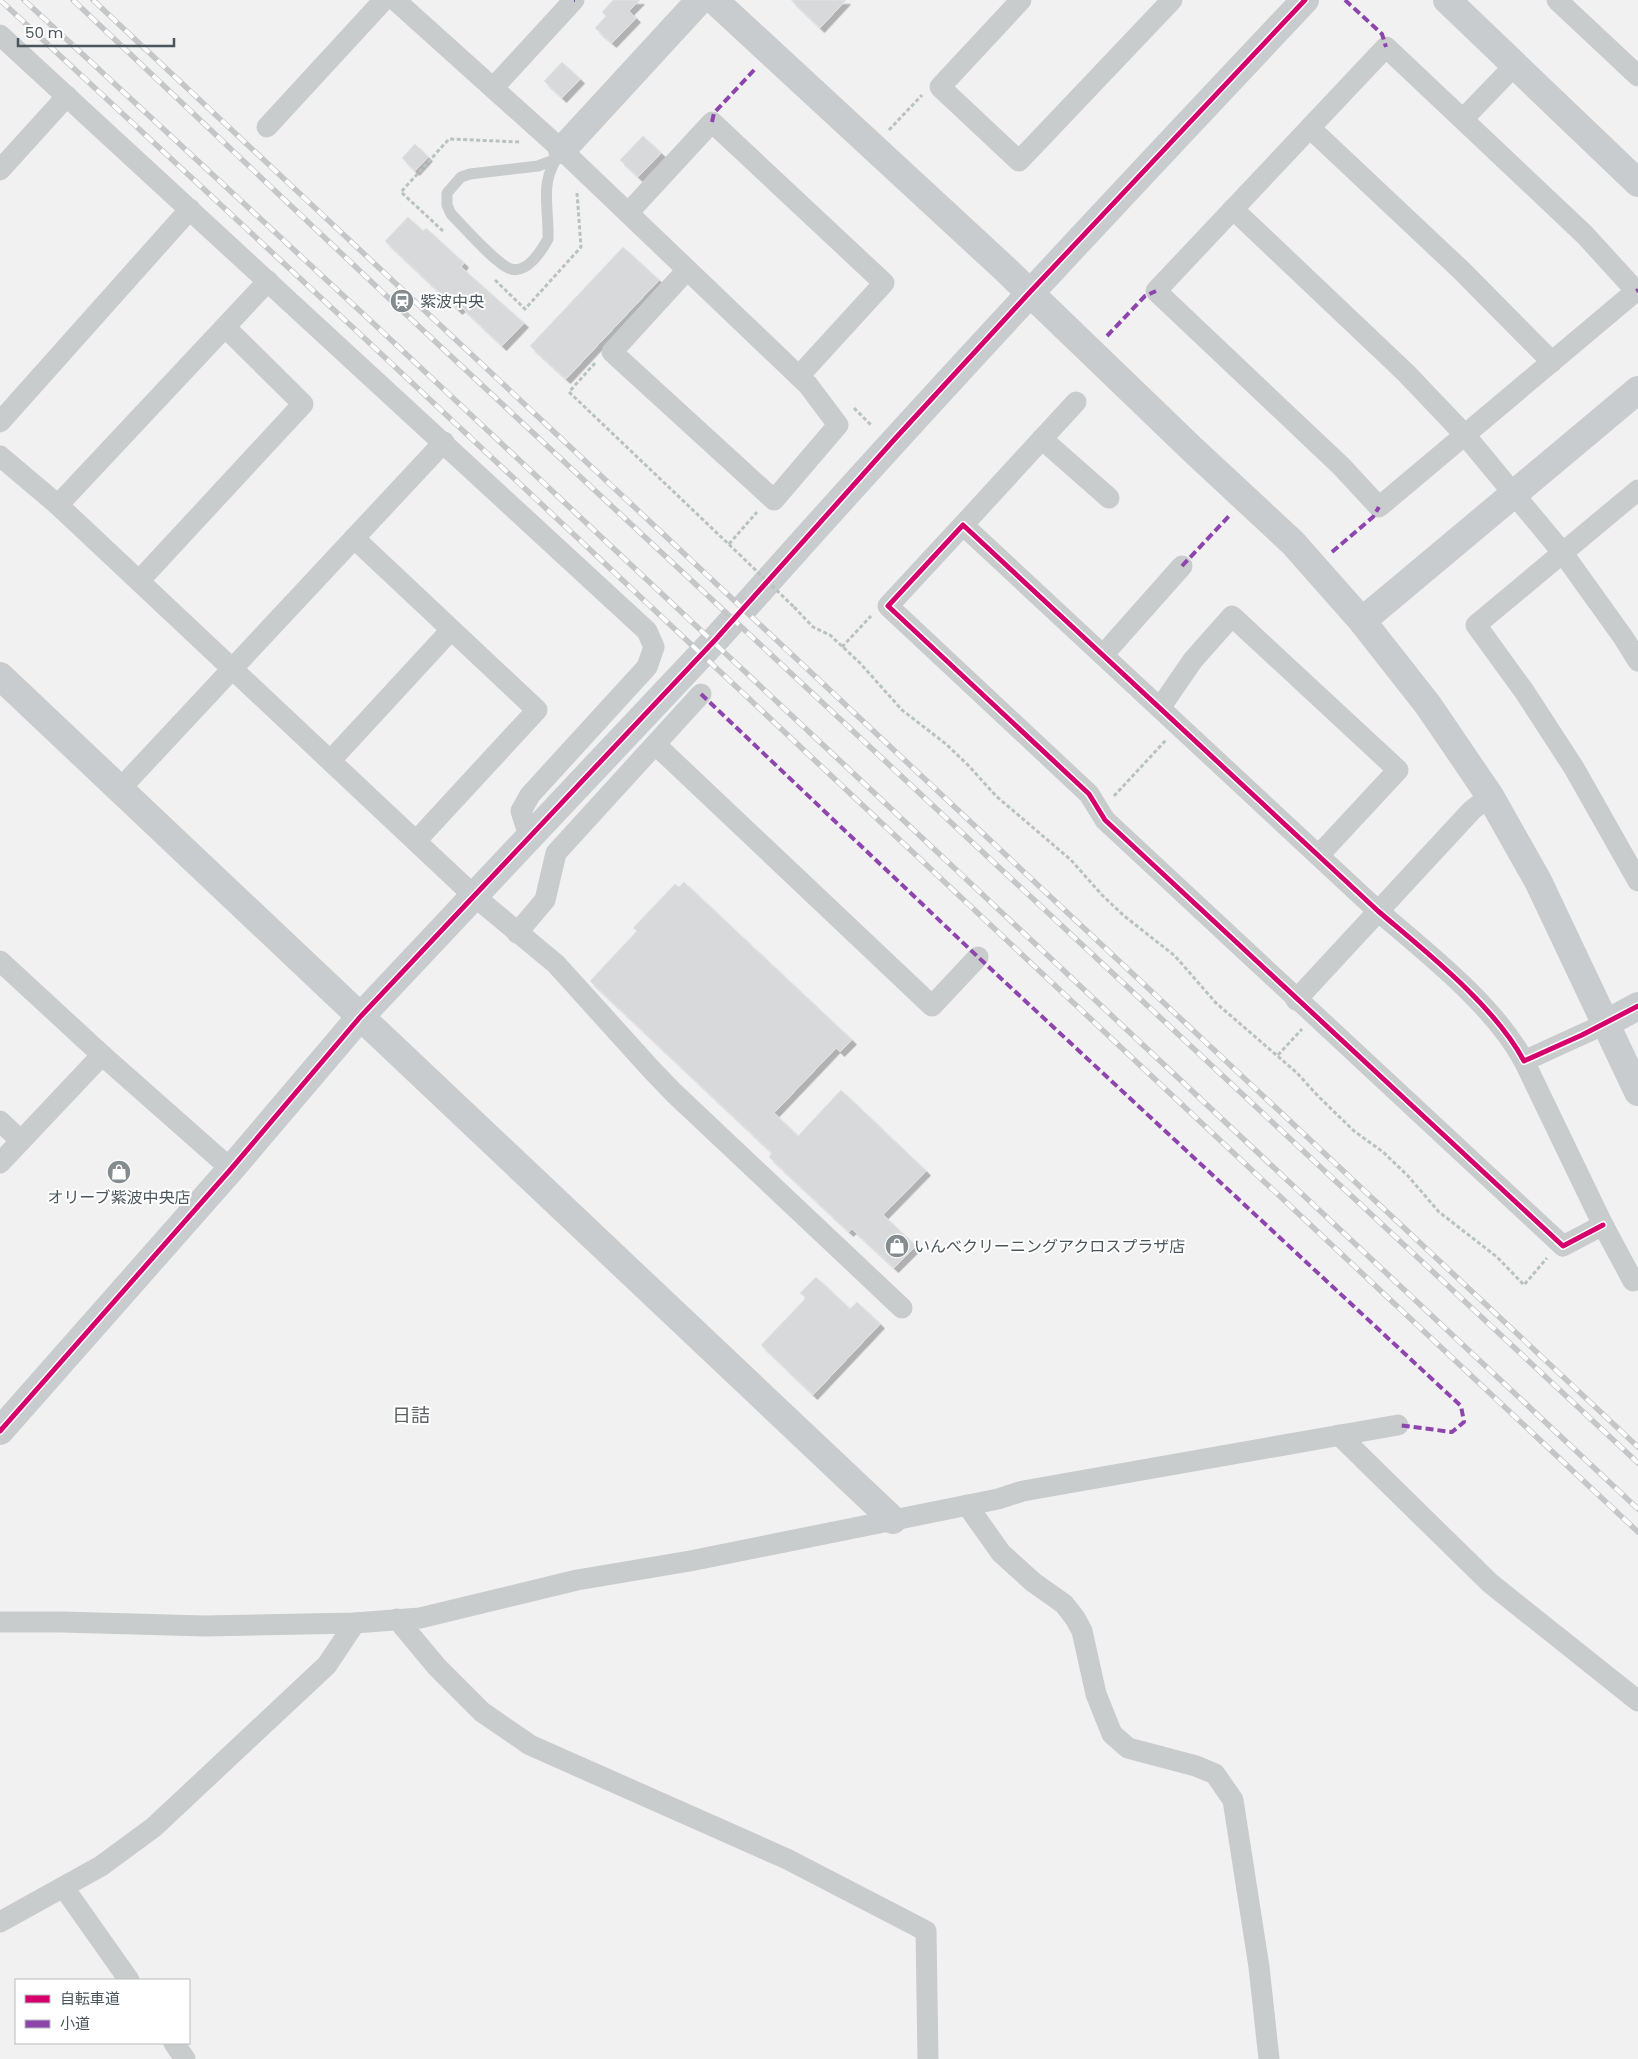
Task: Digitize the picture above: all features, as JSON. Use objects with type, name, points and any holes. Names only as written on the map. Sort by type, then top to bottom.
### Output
[{"type":"street","points":[[266,127],[384,0]]},
{"type":"street","points":[[395,0],[493,88],[558,155],[628,213],[808,385],[838,425],[774,500],[612,352],[687,270]]},
{"type":"street","points":[[493,88],[574,0]]},
{"type":"street","points":[[558,155],[700,0]]},
{"type":"street","points":[[714,0],[1030,292],[1192,449],[1293,543],[1362,621],[1428,705],[1490,796],[1538,881],[1638,1092]]},
{"type":"street","points":[[1021,0],[940,87],[1019,161],[1172,0]]},
{"type":"street","points":[[760,590],[892,442],[1030,292],[1305,0]]},
{"type":"street","points":[[1447,0],[1515,65],[1635,172]]},
{"type":"street","points":[[1557,0],[1638,76]]},
{"type":"street","points":[[0,35],[647,631],[654,647],[647,668],[530,795],[520,811],[529,836]]},
{"type":"street","points":[[1386,47],[1464,118],[1585,235],[1636,291],[1379,507],[1341,466],[1156,291],[1386,47]]},
{"type":"street","points":[[1464,118],[1515,65]]},
{"type":"street","points":[[0,170],[67,96]]},
{"type":"street","points":[[628,213],[712,122],[884,283],[799,376]]},
{"type":"street","points":[[1310,128],[1461,270],[1552,362]]},
{"type":"street","points":[[0,422],[190,209]]},
{"type":"street","points":[[1234,209],[1406,373],[1465,435],[1562,552],[1638,661]]},
{"type":"street","points":[[58,505],[268,281]]},
{"type":"street","points":[[139,581],[303,404],[225,327]]},
{"type":"street","points":[[1362,621],[1638,390]]},
{"type":"street","points":[[1076,402],[888,606],[1089,794],[1105,820],[1559,1244],[1562,1246],[1603,1225]]},
{"type":"street","points":[[1042,438],[1109,498]]},
{"type":"street","points":[[120,789],[444,442]]},
{"type":"street","points":[[0,456],[58,505],[474,895],[556,964],[674,1093],[902,1308]]},
{"type":"street","points":[[1638,490],[1476,625],[1524,690],[1564,753],[1638,881]]},
{"type":"street","points":[[963,525],[1378,911],[1444,968],[1487,1011],[1508,1036],[1524,1061],[1603,1225],[1633,1281]]},
{"type":"street","points":[[354,538],[537,710],[416,841]]},
{"type":"street","points":[[1103,655],[1182,566]]},
{"type":"street","points":[[1160,708],[1193,660],[1232,616],[1398,770],[1319,856]]},
{"type":"street","points":[[331,760],[451,630]]},
{"type":"street","points":[[0,1431],[231,1169],[361,1016],[716,639]]},
{"type":"street","points":[[0,676],[893,1520]]},
{"type":"street","points":[[518,933],[545,900],[556,853],[702,694]]},
{"type":"street","points":[[656,745],[932,1006],[978,958]]},
{"type":"street","points":[[1296,1000],[1472,810],[1490,796]]},
{"type":"street","points":[[0,961],[102,1055],[231,1169]]},
{"type":"street","points":[[1524,1061],[1605,1024],[1638,1006]]},
{"type":"street","points":[[0,1163],[102,1055]]},
{"type":"street","points":[[0,1121],[21,1141]]},
{"type":"street","points":[[0,1622],[205,1626],[355,1623],[420,1618],[577,1580],[690,1561],[998,1499],[1024,1491],[1398,1424]]},
{"type":"street","points":[[1339,1435],[1490,1583],[1638,1701]]},
{"type":"street","points":[[967,1505],[1001,1553],[1033,1582],[1064,1604],[1075,1618],[1082,1631],[1096,1694],[1112,1734],[1128,1748],[1196,1766],[1215,1774],[1233,1800],[1259,1967],[1269,2059]]},
{"type":"street","points":[[397,1619],[437,1667],[482,1712],[530,1745],[787,1859],[926,1931],[928,2059]]},
{"type":"street","points":[[0,1922],[101,1866],[154,1826],[327,1665],[355,1623]]},
{"type":"street","points":[[64,1888],[128,1979]]},
{"type":"street","points":[[175,2044],[185,2059]]},
{"type":"lane","points":[[558,155],[548,173],[546,194],[548,239],[530,263],[512,270],[501,263],[451,214],[447,205],[447,193],[461,177],[470,174],[538,166],[558,155]]},
{"type":"path","points":[[890,130],[927,90],[940,87]]},
{"type":"path","points":[[449,237],[401,192],[449,139],[528,142]]},
{"type":"path","points":[[491,276],[526,309],[581,248],[577,192]]},
{"type":"path","points":[[612,352],[602,357],[569,392],[729,544],[813,627],[830,635],[902,710],[946,744],[996,796],[1071,860],[1102,895],[1123,915],[1175,956],[1216,1003],[1278,1055],[1354,1131],[1383,1152],[1408,1176],[1439,1212],[1497,1257],[1524,1285],[1559,1244]]},
{"type":"path","points":[[854,408],[872,426]]},
{"type":"path","points":[[729,544],[770,496]]},
{"type":"path","points":[[842,647],[876,611],[888,606]]},
{"type":"path","points":[[1100,811],[1170,736]]},
{"type":"path","points":[[1278,1055],[1314,1016]]},
{"type":"building","points":[[613,0],[640,0],[629,11],[636,18],[612,43],[595,28],[606,16],[602,12]]},
{"type":"building","points":[[791,0],[846,0],[820,28]]},
{"type":"building","points":[[562,62],[580,79],[562,98],[544,81]]},
{"type":"building","points":[[643,136],[661,153],[638,177],[620,160]]},
{"type":"building","points":[[415,144],[428,157],[415,171],[402,158]]},
{"type":"building","points":[[408,217],[423,231],[426,228],[464,263],[461,267],[524,323],[502,346],[461,307],[458,310],[385,241]]},
{"type":"building","points":[[623,247],[659,280],[566,379],[530,346]]},
{"type":"building","points":[[684,882],[852,1040],[840,1052],[836,1048],[774,1113],[798,1136],[841,1090],[926,1171],[883,1215],[916,1246],[894,1268],[852,1229],[849,1232],[769,1157],[772,1153],[590,981],[637,931],[633,928],[675,884],[679,887]]},
{"type":"building","points":[[816,1277],[850,1309],[857,1302],[880,1324],[813,1395],[761,1345],[806,1298],[800,1293]]},
{"type":"tunnel","points":[[716,639],[760,590]]},
{"type":"railway","points":[[0,0],[361,335],[1638,1532]]},
{"type":"railway","points":[[24,0],[373,323],[1638,1509]]},
{"type":"railway","points":[[73,0],[396,305],[1638,1463]]},
{"type":"railway","points":[[93,0],[1638,1447]]},
{"type":"marked path","points":[[1345,0],[1382,34],[1386,47]]},
{"type":"marked path","points":[[712,122],[714,113],[755,69]]},
{"type":"marked path","points":[[1107,336],[1145,296],[1156,291]]},
{"type":"marked path","points":[[1332,552],[1373,517],[1379,507]]},
{"type":"marked path","points":[[1182,566],[1230,515]]},
{"type":"marked path","points":[[701,694],[978,957],[1461,1406],[1464,1422],[1452,1432],[1398,1425]]},
{"type":"cycle path","points":[[0,1431],[231,1169],[361,1016],[716,639],[892,442],[1030,292],[1305,0]]},
{"type":"cycle path","points":[[1603,1225],[1563,1246],[1105,820],[1089,794],[888,606],[963,525],[1378,911],[1458,980],[1495,1020],[1511,1040],[1524,1061],[1582,1035],[1638,1006]]},
{"type":"place","name":"紫波中央","points":[[402,301]]},
{"type":"place","name":"オリーブ紫波中央店","points":[[119,1172]]},
{"type":"place","name":"いんべクリーニングアクロスプラザ店","points":[[897,1246]]},
{"type":"district","name":"日詰","points":[[411,1415]]}]
